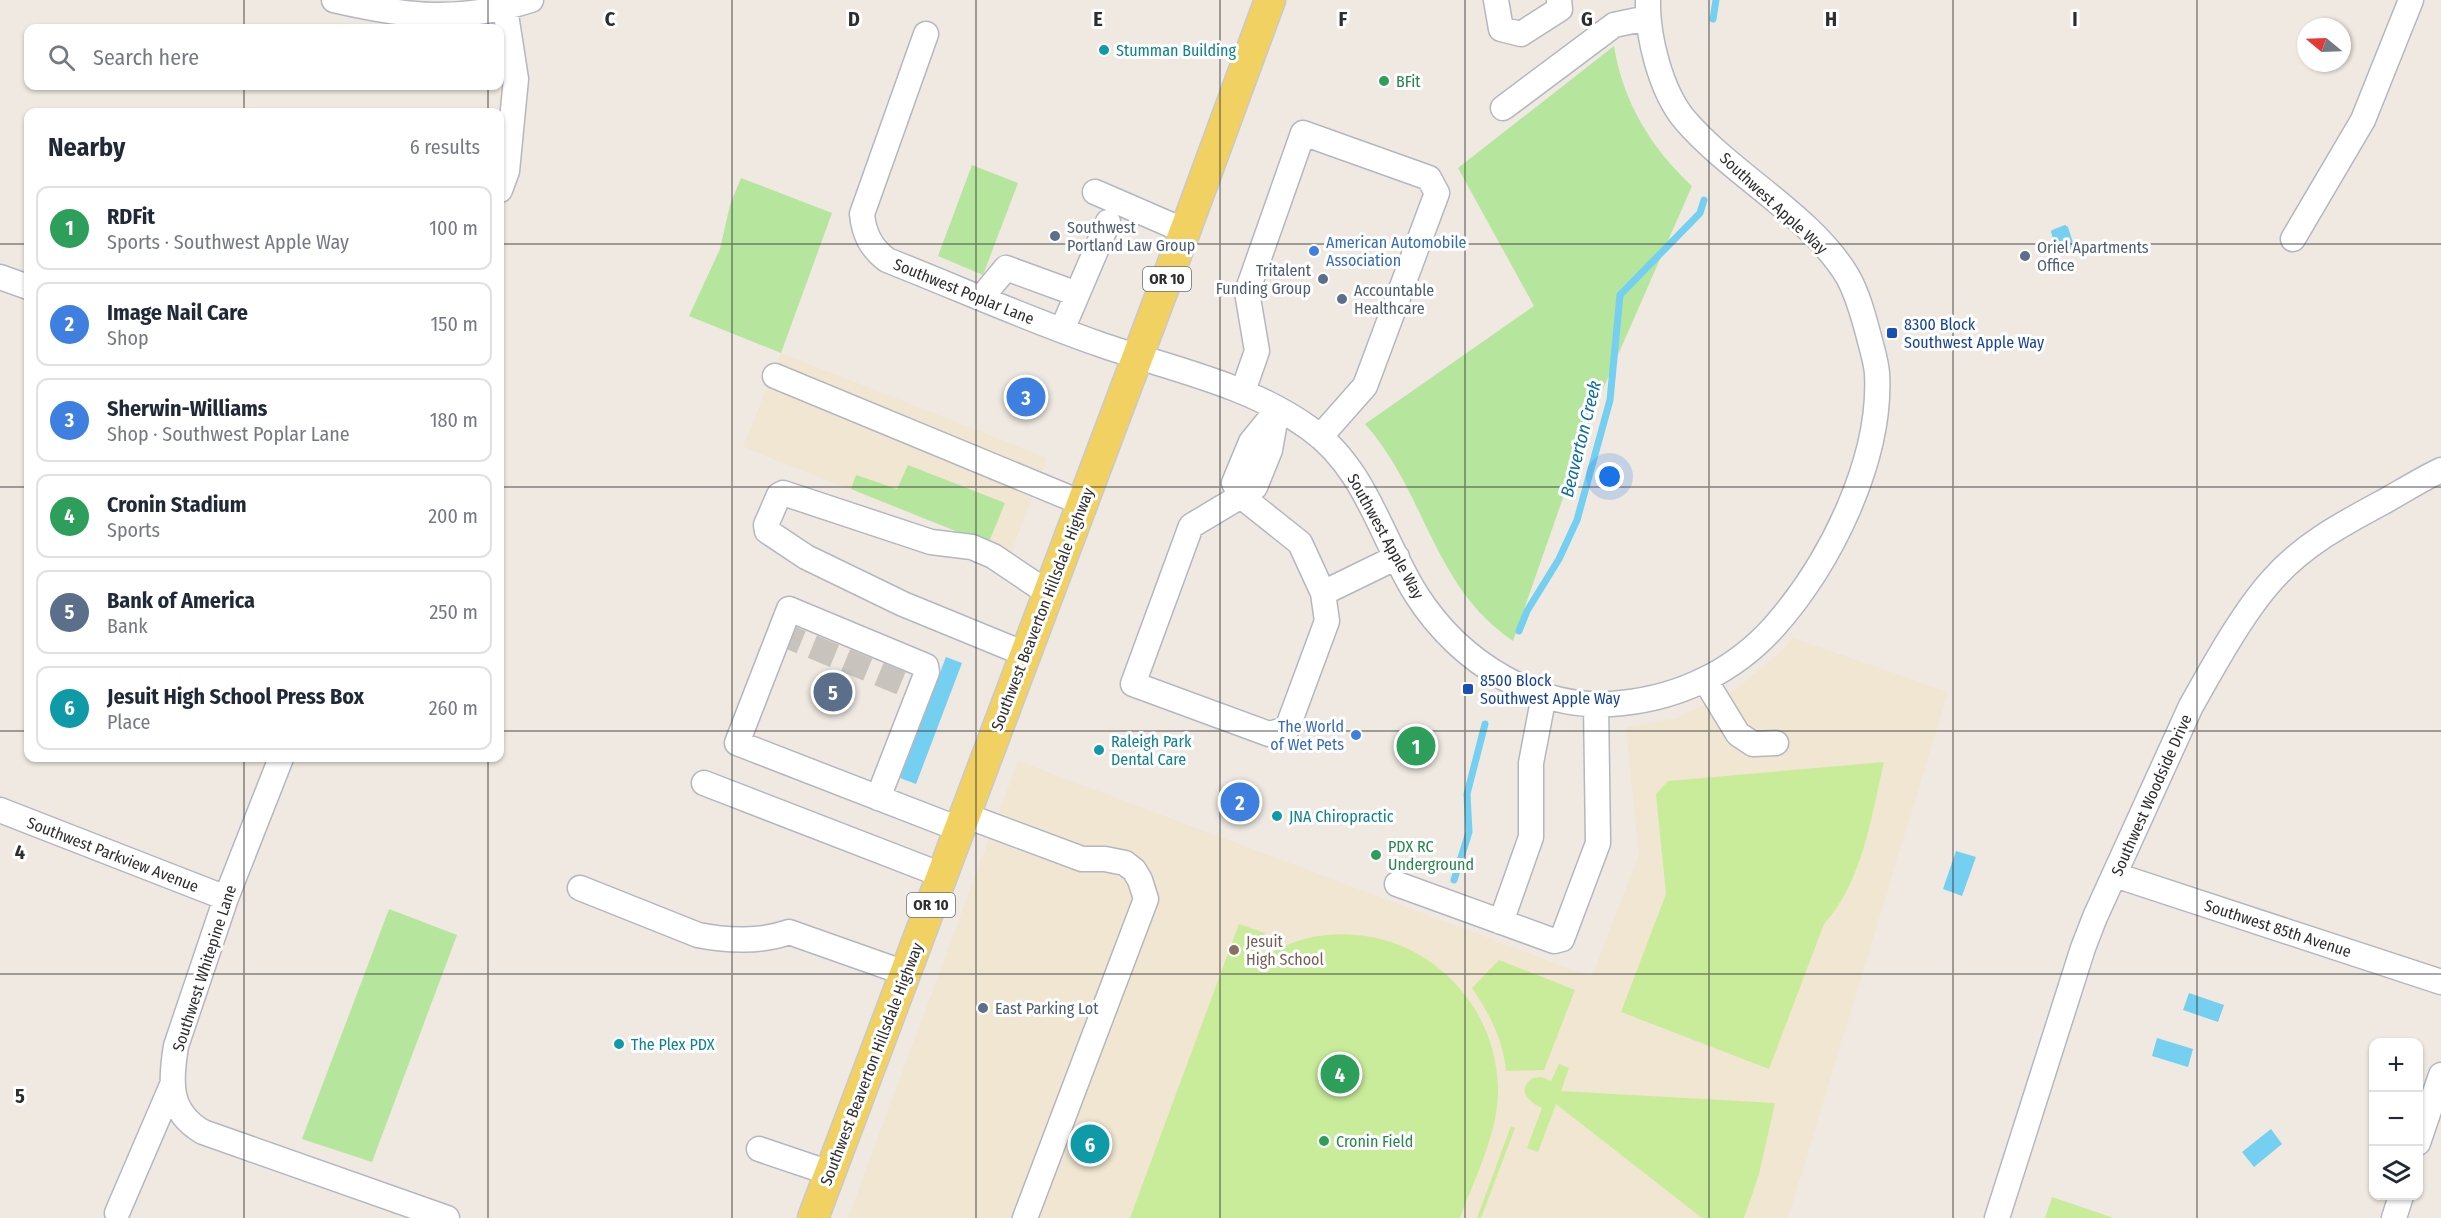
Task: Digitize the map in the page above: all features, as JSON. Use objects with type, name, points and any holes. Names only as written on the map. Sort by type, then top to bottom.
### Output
[{"type":"main road","name":"Southwest Beaverton Hillsdale Highway","points":[[813,1218],[1270,0]]},
{"type":"street","points":[[334,0],[395,12],[437,16],[467,15],[505,8],[531,0]]},
{"type":"street","points":[[1496,0],[1501,29],[1521,34],[1560,9],[1559,0]]},
{"type":"street","points":[[2293,239],[2363,120],[2411,0]]},
{"type":"street","points":[[504,179],[507,171],[516,79],[505,8]]},
{"type":"street","points":[[1503,108],[1614,25],[1648,9]]},
{"type":"street","name":"Southwest Apple Way","points":[[1137,356],[1183,369],[1243,391],[1310,428],[1347,465],[1373,507],[1416,594],[1448,635],[1486,668],[1514,685],[1576,702],[1627,703],[1655,698],[1705,680],[1730,666],[1759,644],[1794,603],[1824,554],[1852,501],[1872,442],[1877,369],[1865,322],[1849,279],[1825,247],[1682,117],[1656,59],[1648,9]]},
{"type":"street","name":"Southwest Poplar Lane","points":[[926,34],[862,214],[863,230],[878,253],[887,260],[1062,330],[1137,356]]},
{"type":"street","points":[[1243,391],[1257,351],[1247,292],[1303,133],[1429,178],[1437,193],[1365,386],[1320,437]]},
{"type":"street","points":[[1095,192],[1185,231]]},
{"type":"street","points":[[1062,330],[1108,222]]},
{"type":"street","points":[[981,297],[1006,268],[1077,294]]},
{"type":"street","points":[[0,276],[24,285]]},
{"type":"street","points":[[775,376],[1082,503]]},
{"type":"street","points":[[1241,496],[1300,543],[1323,593],[1327,621],[1287,729],[1269,734],[1133,684],[1191,526],[1255,487],[1270,450],[1277,410]]},
{"type":"street","name":"Southwest Woodside Drive","points":[[1997,1218],[2083,948],[2191,706],[2249,611],[2272,579],[2301,552],[2334,528],[2441,470]]},
{"type":"street","points":[[1025,654],[903,604],[806,557],[767,531],[766,525],[779,495],[783,493],[931,542],[972,547],[993,556],[1048,593]]},
{"type":"street","points":[[1323,593],[1397,557]]},
{"type":"street","points":[[878,798],[927,672],[926,666],[789,609],[737,742],[878,798],[1082,859],[1105,859],[1125,863],[1134,870],[1145,892],[1146,899],[1025,1218]]},
{"type":"street","points":[[1705,680],[1738,734],[1753,744],[1776,743]]},
{"type":"street","points":[[1501,922],[1531,837],[1531,763],[1544,695]]},
{"type":"street","points":[[1397,884],[1554,941],[1562,939],[1598,843],[1596,704]]},
{"type":"street","name":"Southwest Whitepine Lane","points":[[278,762],[226,898],[176,1046],[172,1085],[180,1114],[191,1125],[203,1132],[447,1218]]},
{"type":"street","points":[[704,783],[942,875]]},
{"type":"street","name":"Southwest Parkview Avenue","points":[[0,810],[226,898]]},
{"type":"street","name":"Southwest 85th Avenue","points":[[2115,875],[2441,981]]},
{"type":"street","points":[[580,888],[698,935],[716,939],[760,939],[789,932],[905,973]]},
{"type":"street","points":[[2423,1128],[2441,1075]]},
{"type":"street","points":[[117,1213],[172,1085]]},
{"type":"street","points":[[759,1149],[830,1173]]},
{"type":"street","points":[[2394,1218],[2400,1200]]},
{"type":"shaded area","points":[[781,353],[1047,458],[1011,553],[743,447]]},
{"type":"shaded area","name":"Jesuit High School","points":[[1793,638],[1948,692],[1788,1218],[848,1218],[1018,761],[1592,977],[1639,854],[1626,727],[1677,718],[1732,692],[1781,652]]},
{"type":"green space","points":[[1614,46],[1624,86],[1641,123],[1664,156],[1692,186],[1593,412],[1513,641],[1486,619],[1464,594],[1447,567],[1403,480],[1386,451],[1365,424],[1534,306],[1458,168]]},
{"type":"green space","points":[[972,165],[1018,183],[983,275],[938,256]]},
{"type":"green space","points":[[741,178],[832,213],[781,353],[689,316],[720,249],[730,205]]},
{"type":"green space","points":[[908,465],[1005,503],[988,544],[851,489],[856,475],[897,489]]},
{"type":"green space","points":[[1884,762],[1870,826],[1857,868],[1837,907],[1824,924],[1769,1069],[1621,1012],[1666,894],[1656,794],[1668,781]]},
{"type":"green space","points":[[389,909],[457,935],[372,1162],[302,1139]]},
{"type":"green space","points":[[1239,924],[1265,933],[1255,961],[1294,942],[1319,936],[1353,935],[1386,940],[1416,953],[1442,971],[1465,994],[1482,1022],[1493,1053],[1498,1087],[1495,1121],[1460,1218],[1130,1218]]},
{"type":"green space","points":[[1499,960],[1575,990],[1544,1070],[1506,1071],[1495,1028],[1472,988]]},
{"type":"green space","points":[[1559,1064],[1569,1068],[1561,1091],[1775,1103],[1759,1174],[1744,1218],[1702,1218],[1556,1104],[1538,1152],[1527,1148],[1542,1108],[1529,1099],[1525,1087],[1533,1078],[1541,1077],[1551,1081]]},
{"type":"green space","points":[[1511,1126],[1515,1128],[1481,1218],[1477,1218]]},
{"type":"green space","points":[[2052,1197],[2114,1218],[2045,1218]]},
{"type":"water","points":[[2065,225],[2068,227],[2075,249],[2058,254],[2051,232]]},
{"type":"water","points":[[946,657],[962,663],[916,784],[900,778]]},
{"type":"water","points":[[1956,851],[1976,857],[1962,896],[1943,889]]},
{"type":"water","points":[[2189,993],[2224,1005],[2218,1022],[2183,1010]]},
{"type":"water","points":[[2157,1038],[2193,1049],[2188,1067],[2152,1056]]},
{"type":"water","points":[[2271,1129],[2282,1144],[2254,1167],[2242,1152]]},
{"type":"waterway","name":"Beaverton Creek","points":[[1713,19],[1716,0]]},
{"type":"waterway","name":"Beaverton Creek","points":[[1519,631],[1527,611],[1559,559],[1577,520],[1610,400],[1620,295],[1700,213],[1704,200]]},
{"type":"waterway","name":"Beaverton Creek","points":[[1454,880],[1469,832],[1467,794],[1485,724]]},
{"type":"tunnel","points":[[779,633],[920,691]]},
{"type":"place","name":"Stumman Building","points":[[1104,50]]},
{"type":"place","name":"BFit","points":[[1384,81]]},
{"type":"place","name":"Southwest Portland Law Group","points":[[1055,236]]},
{"type":"place","name":"American Automobile Association","points":[[1314,251]]},
{"type":"place","name":"Oriel Apartments Office","points":[[2025,256]]},
{"type":"place","name":"Tritalent Funding Group","points":[[1323,279]]},
{"type":"place","name":"Accountable Healthcare","points":[[1342,299]]},
{"type":"place","name":"8300 Block Southwest Apple Way","points":[[1892,333]]},
{"type":"place","name":"Sherwin-Williams","points":[[1026,397]]},
{"type":"place","name":"8500 Block Southwest Apple Way","points":[[1468,689]]},
{"type":"place","name":"Bank of America","points":[[833,692]]},
{"type":"place","name":"The World of Wet Pets","points":[[1356,735]]},
{"type":"place","name":"RDFit","points":[[1416,746]]},
{"type":"place","name":"Raleigh Park Dental Care","points":[[1099,750]]},
{"type":"place","name":"Image Nail Care","points":[[1240,802]]},
{"type":"place","name":"JNA Chiropractic","points":[[1277,816]]},
{"type":"place","name":"PDX RC Underground","points":[[1376,855]]},
{"type":"place","name":"Jesuit High School","points":[[1234,950]]},
{"type":"place","name":"East Parking Lot","points":[[983,1008]]},
{"type":"place","name":"The Plex PDX","points":[[619,1044]]},
{"type":"place","name":"Cronin Stadium","points":[[1340,1074]]},
{"type":"place","name":"Cronin Field","points":[[1324,1141]]},
{"type":"place","name":"Jesuit High School Press Box","points":[[1090,1144]]}]
